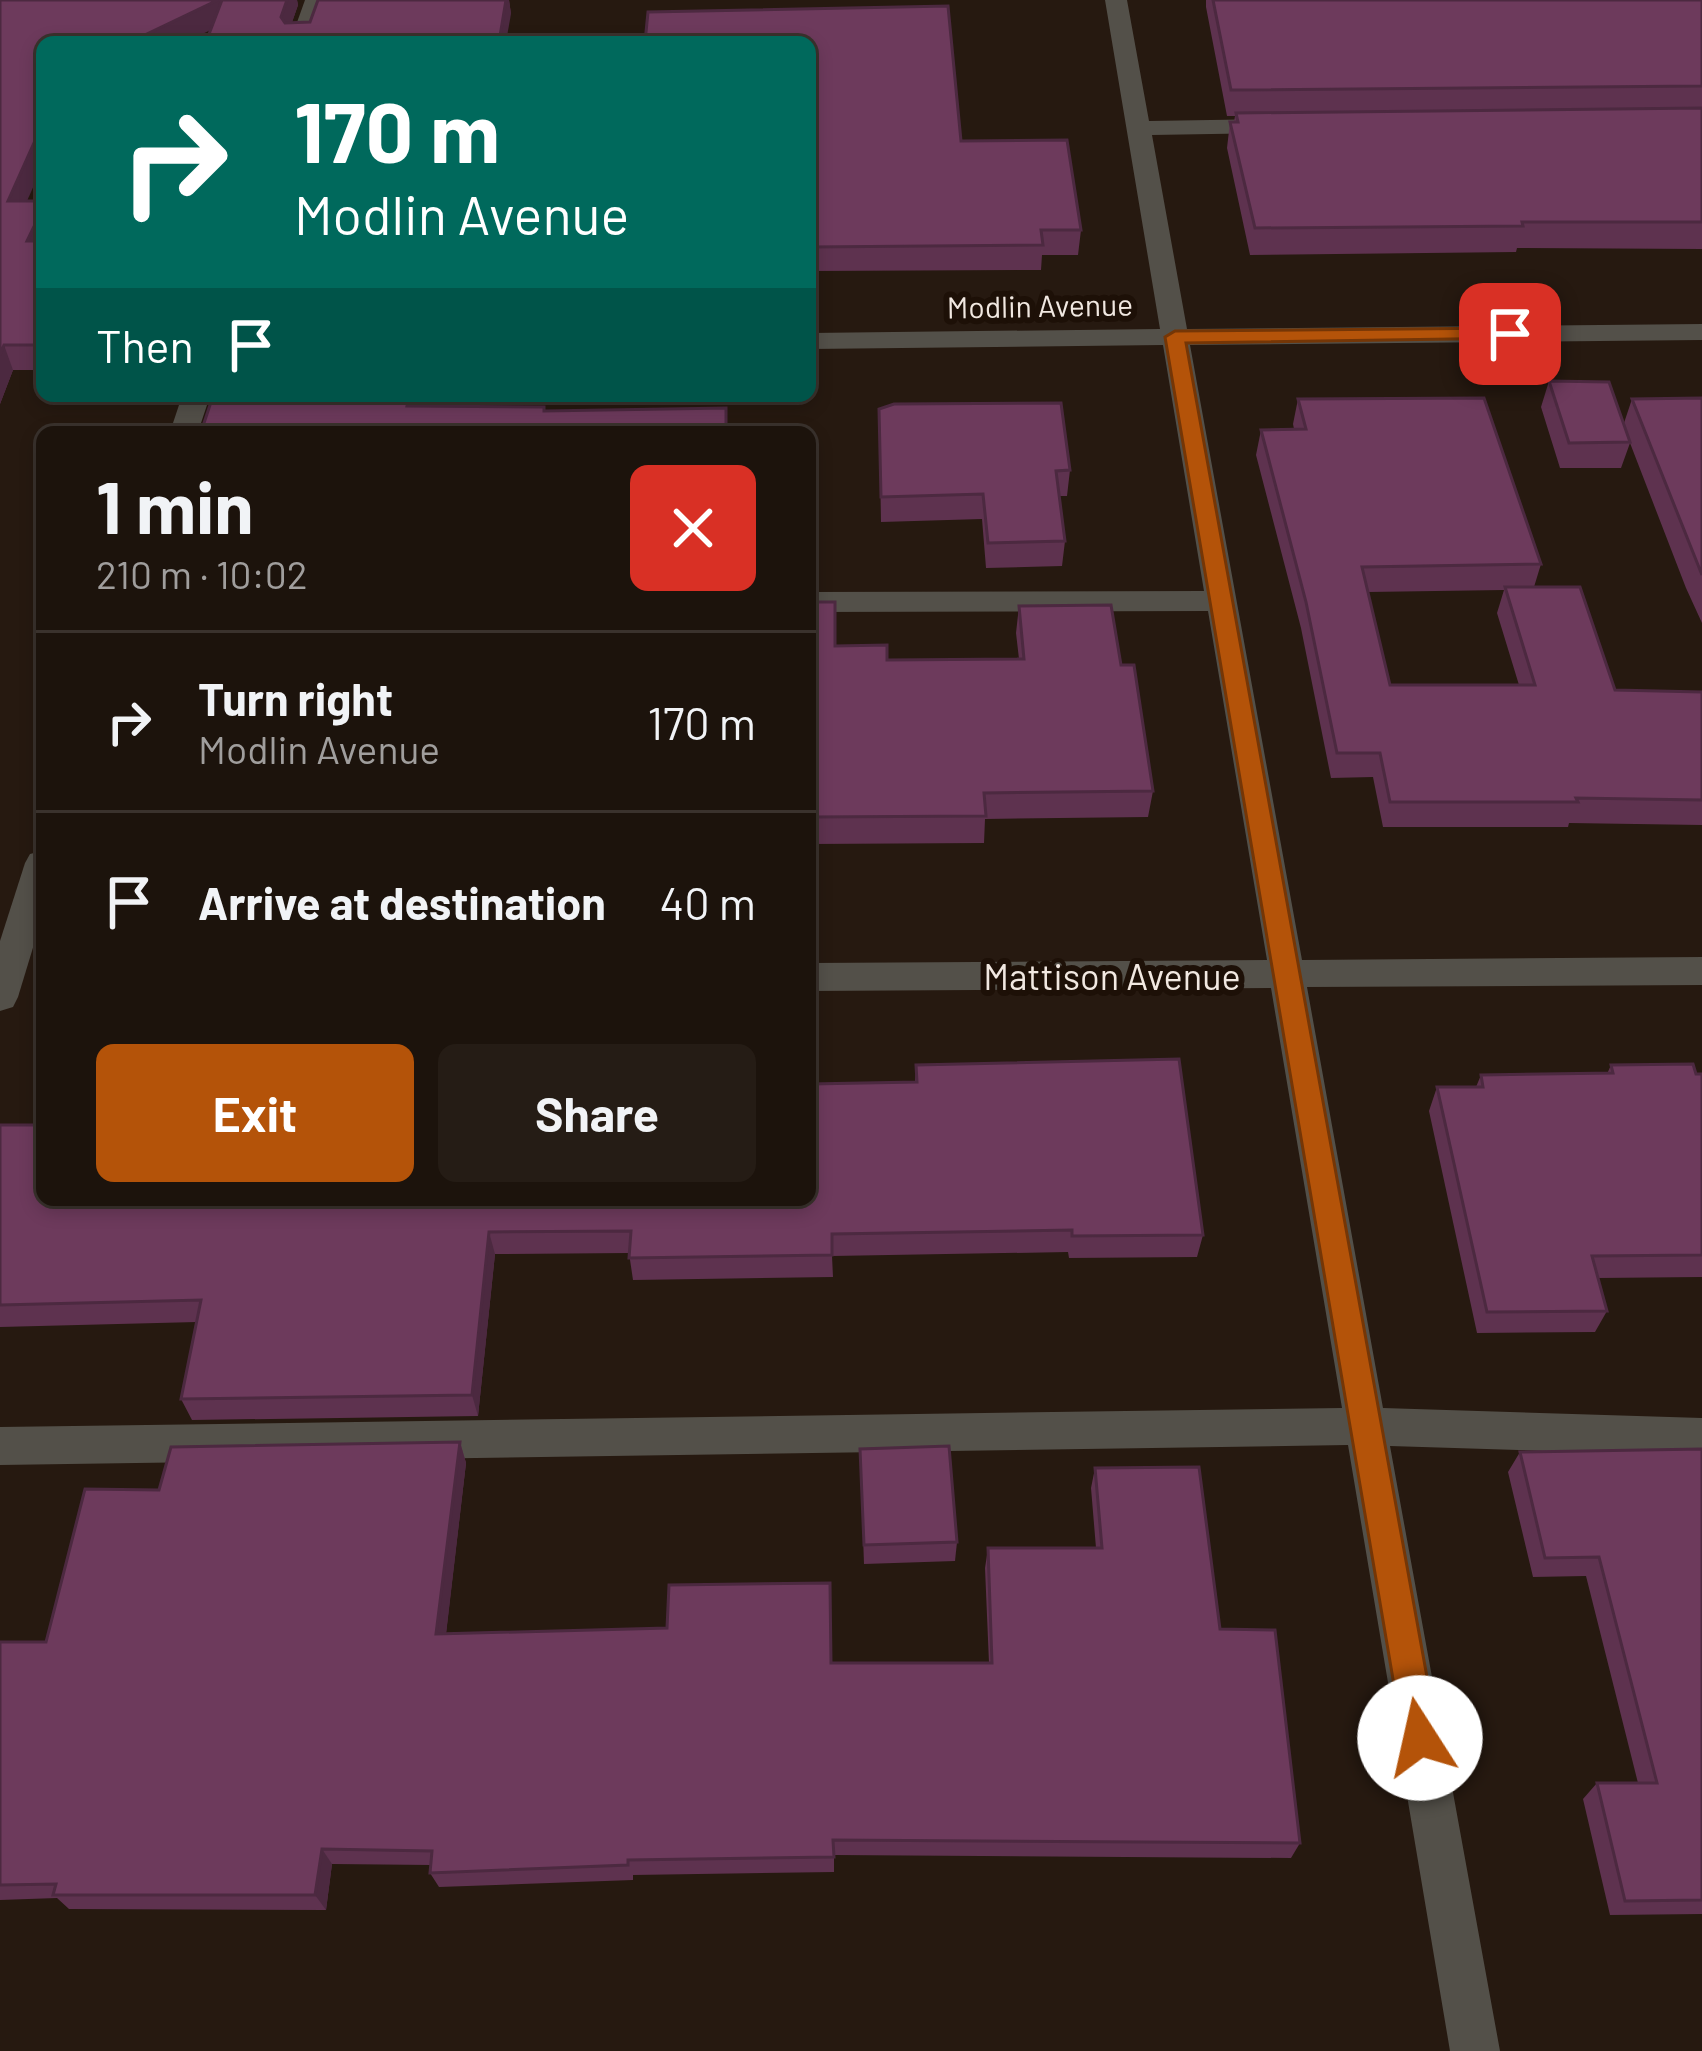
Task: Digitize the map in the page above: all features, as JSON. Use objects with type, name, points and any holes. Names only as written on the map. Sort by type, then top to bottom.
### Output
[{"type":"street","points":[[304,36],[316,0]]},
{"type":"street","points":[[1116,0],[1474,2051]]},
{"type":"street","points":[[1139,128],[1303,126]]},
{"type":"street","name":"Modlin Avenue","points":[[816,340],[1702,332]]},
{"type":"street","points":[[816,602],[1221,601]]},
{"type":"street","points":[[3,990],[36,883]]},
{"type":"street","name":"Mattison Avenue","points":[[816,977],[1702,971]]},
{"type":"street","points":[[3,990],[36,982]]},
{"type":"street","points":[[0,1446],[1366,1426],[1702,1437]]},
{"type":"building","points":[[0,0],[218,0],[143,36],[36,36],[36,138],[8,201],[36,201],[36,222],[27,241],[36,241],[36,345],[4,345],[0,355]]},
{"type":"building","points":[[222,0],[287,0],[281,17],[285,23],[310,22],[318,0],[506,0],[500,36],[208,36]]},
{"type":"building","points":[[1213,0],[1702,0],[1702,86],[1231,90]]},
{"type":"building","points":[[948,6],[961,141],[1067,140],[1081,230],[1041,230],[1043,245],[816,247],[816,36],[646,36],[648,12]]},
{"type":"building","points":[[1702,108],[1702,222],[1255,228],[1230,122],[1238,122],[1236,113]]},
{"type":"building","points":[[1549,381],[1609,382],[1630,442],[1569,443]]},
{"type":"building","points":[[1484,398],[1541,564],[1362,567],[1390,685],[1535,685],[1505,587],[1580,587],[1615,690],[1702,692],[1702,800],[1390,802],[1380,753],[1337,753],[1306,602],[1261,430],[1306,429],[1298,399]]},
{"type":"building","points":[[1702,398],[1702,575],[1632,399]]},
{"type":"building","points":[[211,402],[408,402],[407,406],[544,407],[544,411],[726,408],[726,426],[203,426]]},
{"type":"building","points":[[1061,403],[1070,470],[1056,471],[1065,541],[988,543],[983,494],[881,497],[879,409],[894,404]]},
{"type":"building","points":[[816,602],[835,602],[835,646],[887,645],[887,660],[1024,659],[1019,606],[1111,605],[1121,665],[1134,665],[1153,791],[984,793],[986,816],[816,817]]},
{"type":"building","points":[[1179,1059],[1203,1235],[1072,1236],[1072,1230],[832,1234],[832,1255],[629,1258],[631,1231],[489,1232],[472,1395],[181,1399],[201,1300],[0,1305],[0,1125],[36,1125],[36,1206],[816,1206],[816,1084],[917,1082],[916,1065]]},
{"type":"building","points":[[1693,1064],[1696,1074],[1702,1074],[1702,1255],[1592,1256],[1607,1311],[1487,1312],[1437,1087],[1483,1087],[1481,1075],[1613,1073],[1611,1065]]},
{"type":"building","points":[[460,1442],[436,1634],[667,1628],[669,1585],[830,1583],[831,1663],[992,1663],[988,1548],[1102,1548],[1095,1468],[1199,1467],[1220,1629],[1275,1630],[1300,1843],[833,1840],[834,1857],[628,1860],[628,1865],[430,1873],[432,1851],[322,1849],[315,1895],[53,1895],[56,1884],[0,1885],[0,1642],[46,1642],[85,1489],[159,1490],[171,1447]]},
{"type":"building","points":[[949,1446],[957,1542],[864,1545],[860,1449]]},
{"type":"building","points":[[1702,1449],[1702,1900],[1625,1901],[1597,1783],[1657,1783],[1599,1557],[1545,1558],[1520,1452]]},
{"type":"route","points":[[1420,1738],[1175,337],[1510,334]]}]
